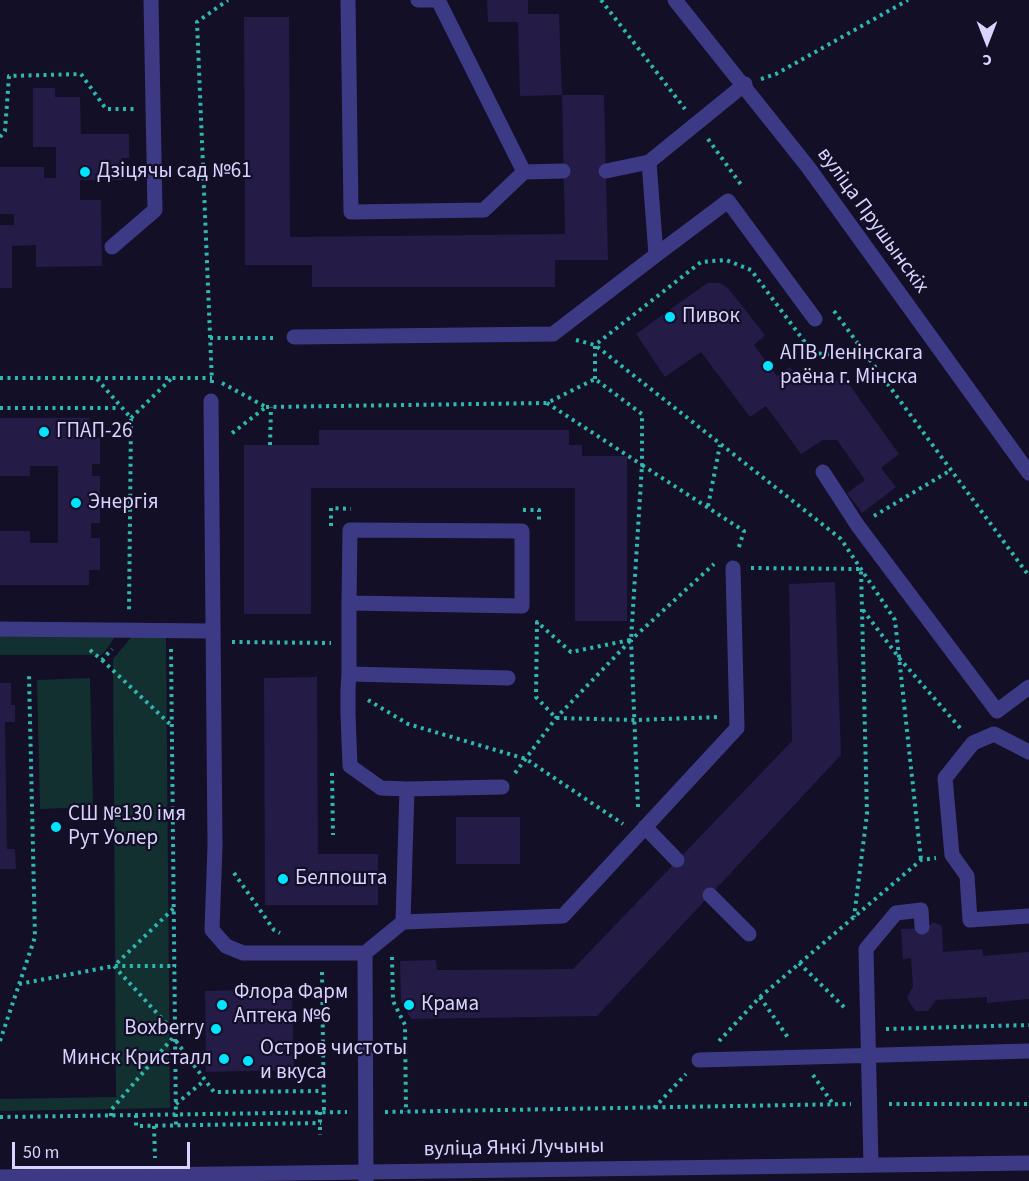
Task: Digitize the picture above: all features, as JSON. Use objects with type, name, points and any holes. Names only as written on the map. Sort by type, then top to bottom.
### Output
[{"type":"street","points":[[111,247],[155,210],[151,0]]},
{"type":"street","points":[[348,0],[351,212],[484,210],[524,172],[563,171]]},
{"type":"street","points":[[418,0],[438,0],[524,172]]},
{"type":"street","name":"вуліца Прушынскіх","points":[[675,0],[745,84],[1029,472]]},
{"type":"street","points":[[606,171],[648,162],[745,84]]},
{"type":"street","points":[[648,162],[656,255]]},
{"type":"street","points":[[294,338],[553,333],[728,201],[815,319]]},
{"type":"street","points":[[211,401],[211,631],[215,846],[212,930],[226,946],[243,953],[365,953],[403,922],[563,916],[736,728],[733,568]]},
{"type":"street","points":[[823,472],[858,526],[997,711],[994,734]]},
{"type":"street","points":[[349,603],[522,606],[522,531],[350,530],[349,603],[348,682],[350,766],[381,788],[502,788]]},
{"type":"street","points":[[0,629],[211,631]]},
{"type":"street","points":[[348,682],[508,678]]},
{"type":"street","points":[[997,711],[1029,687]]},
{"type":"street","points":[[994,734],[973,743],[945,778],[952,855],[967,876],[970,920],[1029,916]]},
{"type":"street","points":[[994,734],[1029,752]]},
{"type":"street","points":[[403,922],[406,789]]},
{"type":"street","points":[[642,831],[677,860]]},
{"type":"street","points":[[711,895],[749,933]]},
{"type":"street","points":[[871,1165],[866,949],[896,913],[921,910],[922,927]]},
{"type":"street","points":[[365,953],[366,1176]]},
{"type":"street","points":[[699,1060],[1029,1051]]},
{"type":"street","name":"вуліца Янкі Лучыны","points":[[0,1177],[155,1174],[366,1176],[1029,1163]]},
{"type":"path","points":[[211,401],[212,378],[197,22],[228,0]]},
{"type":"path","points":[[745,84],[776,74],[908,0]]},
{"type":"path","points":[[0,137],[5,131],[9,76],[81,74],[106,108],[153,108]]},
{"type":"path","points":[[595,345],[701,262],[726,261],[751,270],[813,353],[868,357]]},
{"type":"path","points":[[553,333],[595,345],[842,539],[896,620],[921,860]]},
{"type":"path","points":[[210,338],[294,338]]},
{"type":"path","points":[[595,345],[596,379]]},
{"type":"path","points":[[0,378],[212,378],[268,407],[547,403],[596,379]]},
{"type":"path","points":[[102,660],[129,630],[131,418],[172,378]]},
{"type":"path","points":[[98,379],[131,418]]},
{"type":"path","points":[[502,788],[556,718],[631,640],[642,465],[642,414],[596,379]]},
{"type":"path","points":[[547,403],[744,531],[733,568]]},
{"type":"path","points":[[268,407],[270,445]]},
{"type":"path","points":[[211,449],[268,407]]},
{"type":"path","points":[[0,408],[121,408]]},
{"type":"path","points":[[708,506],[720,445]]},
{"type":"path","points":[[842,539],[858,526],[951,470]]},
{"type":"path","points":[[862,609],[900,659],[973,743]]},
{"type":"path","points":[[631,640],[571,652],[537,622],[536,697],[556,718],[636,720],[737,716]]},
{"type":"path","points":[[65,630],[102,660],[172,726]]},
{"type":"path","points":[[171,630],[176,906],[176,1126]]},
{"type":"path","points":[[232,642],[332,643]]},
{"type":"path","points":[[0,1041],[34,938],[29,676]]},
{"type":"path","points":[[348,682],[408,724],[526,759],[642,831]]},
{"type":"path","points":[[854,917],[867,814]]},
{"type":"path","points":[[654,1108],[760,997],[921,860],[952,855]]},
{"type":"path","points":[[114,966],[176,906]]},
{"type":"path","points":[[403,922],[391,959],[393,1001],[405,1025],[406,1113]]},
{"type":"path","points":[[800,963],[867,1029],[1029,1025]]},
{"type":"path","points":[[19,984],[114,966],[176,966]]},
{"type":"path","points":[[114,966],[176,1034]]},
{"type":"path","points":[[111,1116],[111,1110],[176,1034]]},
{"type":"path","points":[[176,1040],[214,1092],[323,1091]]},
{"type":"path","points":[[176,1104],[205,1080]]},
{"type":"path","points":[[0,1117],[320,1112],[406,1113],[868,1104],[1029,1104]]},
{"type":"path","points":[[320,1112],[320,1135]]},
{"type":"path","points":[[136,1115],[136,1126],[321,1123]]},
{"type":"path","points":[[154,1126],[155,1174]]},
{"type":"green space","points":[[118,633],[102,655],[0,655],[0,634]]},
{"type":"green space","points":[[134,634],[166,636],[170,1108],[0,1111],[0,1099],[116,1097],[113,659]]},
{"type":"green space","points":[[90,678],[93,807],[40,809],[37,680]]},
{"type":"building","points":[[487,0],[528,0],[528,14],[559,14],[562,95],[520,96],[518,22],[488,22]]},
{"type":"building","points":[[244,17],[289,17],[290,237],[565,234],[562,95],[604,95],[608,260],[555,260],[555,287],[312,287],[312,265],[245,265]]},
{"type":"building","points":[[33,88],[55,88],[55,97],[80,97],[81,134],[129,134],[129,158],[122,158],[123,180],[80,180],[80,200],[101,200],[102,266],[36,267],[36,245],[12,246],[12,288],[0,288],[0,225],[14,225],[14,214],[0,214],[0,167],[44,167],[44,178],[56,178],[56,147],[33,147]]},
{"type":"building","points":[[707,283],[720,283],[728,288],[765,335],[754,345],[777,376],[790,367],[798,379],[822,370],[830,385],[843,376],[899,454],[881,468],[896,487],[862,513],[847,493],[865,480],[837,440],[823,440],[801,454],[766,406],[750,417],[701,352],[665,377],[636,334]]},
{"type":"building","points":[[0,418],[89,418],[89,437],[100,437],[100,464],[92,464],[92,476],[100,476],[100,523],[91,523],[91,538],[100,538],[100,570],[89,570],[89,585],[0,585],[0,531],[30,531],[30,543],[58,543],[58,466],[30,466],[30,476],[0,476]]},
{"type":"building","points":[[319,430],[569,430],[569,445],[582,445],[582,456],[627,456],[627,621],[575,621],[575,488],[311,488],[311,614],[244,614],[244,445],[319,445]]},
{"type":"building","points":[[835,582],[841,755],[597,1016],[411,1019],[401,1002],[400,961],[436,960],[437,970],[573,969],[792,741],[789,584]]},
{"type":"building","points":[[317,677],[318,854],[378,854],[378,905],[265,905],[264,678]]},
{"type":"building","points":[[0,683],[11,683],[11,705],[15,705],[15,722],[5,722],[7,849],[15,849],[16,869],[0,869]]},
{"type":"building","points":[[456,817],[520,817],[520,864],[456,864]]},
{"type":"building","points":[[933,922],[942,926],[943,952],[982,949],[983,956],[1029,952],[1029,999],[987,1003],[987,997],[936,1000],[928,1011],[915,1011],[907,998],[913,986],[911,958],[903,959],[901,929],[927,928]]},
{"type":"building","points":[[292,989],[294,1070],[206,1072],[205,991]]},
{"type":"place","name":"Дзіцячы сад №61","points":[[85,172]]},
{"type":"place","name":"Пивок","points":[[670,317]]},
{"type":"place","name":"АПВ Ленінскага раёна г. Мінска","points":[[768,366]]},
{"type":"place","name":"ГПАП-26","points":[[44,432]]},
{"type":"place","name":"Энергія","points":[[76,503]]},
{"type":"place","name":"СШ №130 імя Рут Уолер","points":[[56,827]]},
{"type":"place","name":"Белпошта","points":[[283,879]]},
{"type":"place","name":"Флора Фарм Аптека №6","points":[[222,1005]]},
{"type":"place","name":"Крама","points":[[409,1005]]},
{"type":"place","name":"Boxberry","points":[[216,1029]]},
{"type":"place","name":"Минск Кристалл","points":[[224,1059]]},
{"type":"place","name":"Остров чистоты и вкуса","points":[[248,1061]]}]
